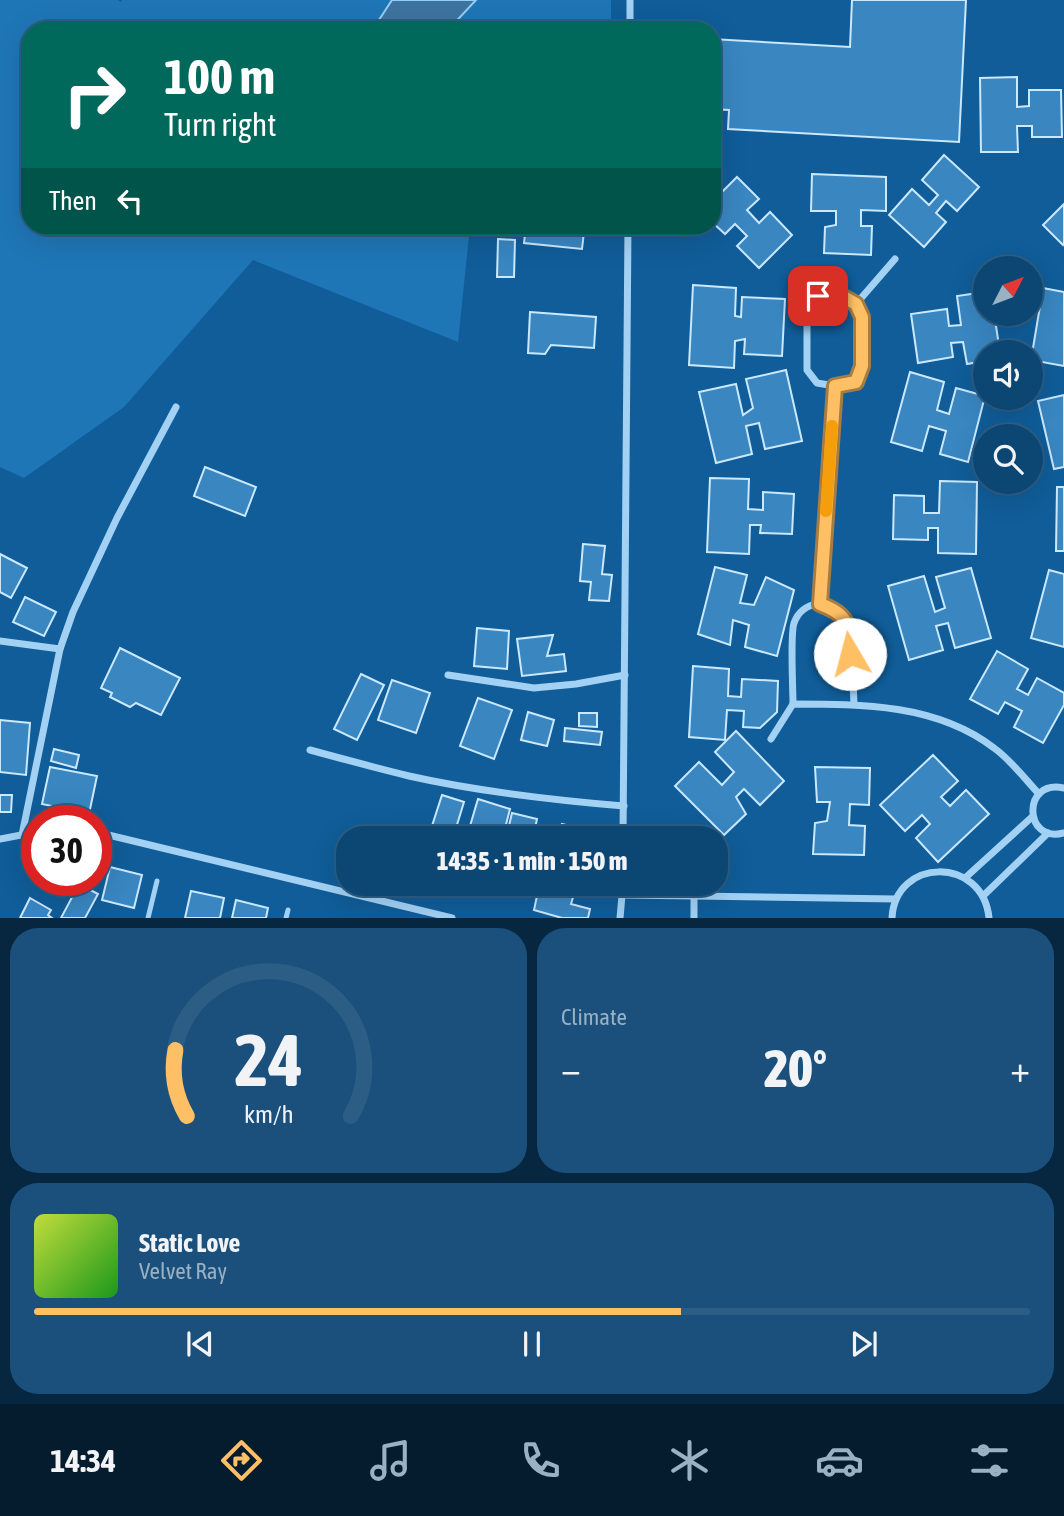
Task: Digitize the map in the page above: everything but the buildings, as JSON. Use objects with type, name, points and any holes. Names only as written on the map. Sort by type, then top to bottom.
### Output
[{"type":"street","points":[[630,0],[630,21]]},
{"type":"street","points":[[624,826],[628,235]]},
{"type":"street","points":[[856,304],[895,259]]},
{"type":"street","points":[[818,296],[842,296],[856,304],[862,317],[862,366],[856,382],[835,386],[817,383],[807,370],[807,313],[818,296]]},
{"type":"street","points":[[820,604],[835,386]]},
{"type":"street","points":[[28,805],[60,649],[73,612],[117,518],[176,407]]},
{"type":"street","points":[[771,739],[793,704],[794,624],[803,609],[820,604],[844,616],[849,630],[853,704]]},
{"type":"street","points":[[0,641],[60,649]]},
{"type":"street","points":[[448,675],[534,688],[625,675]]},
{"type":"street","points":[[793,704],[853,704],[934,717],[965,729],[996,748],[1039,794]]},
{"type":"street","points":[[310,750],[410,776],[540,799],[624,806]]},
{"type":"street","points":[[1063,787],[1049,788],[1039,794],[1033,804],[1032,817],[1038,827],[1048,833],[1064,833]]},
{"type":"street","points":[[965,878],[1032,817]]},
{"type":"street","points":[[983,896],[1048,833]]},
{"type":"street","points":[[0,839],[21,835]]},
{"type":"street","points":[[112,836],[452,918]]},
{"type":"street","points":[[892,918],[896,899],[909,882],[923,874],[939,871],[955,873],[965,878],[983,896],[988,906],[989,918]]},
{"type":"street","points":[[620,918],[623,896]]},
{"type":"street","points":[[658,896],[896,899]]},
{"type":"street","points":[[694,897],[694,918]]},
{"type":"lane","points":[[148,918],[157,881]]},
{"type":"lane","points":[[286,918],[288,910]]},
{"type":"shaded area","points":[[0,0],[611,0],[611,21],[21,21],[21,235],[469,235],[458,342],[253,260],[124,407],[24,478],[0,467]]},
{"type":"shaded area","points":[[392,0],[476,0],[456,21],[378,21]]},
{"type":"slow traffic","points":[[826,511],[832,426]]},
{"type":"route","points":[[818,296],[842,296],[856,304],[862,317],[862,366],[856,382],[835,386],[820,604],[844,616],[849,630],[850,654]]}]
